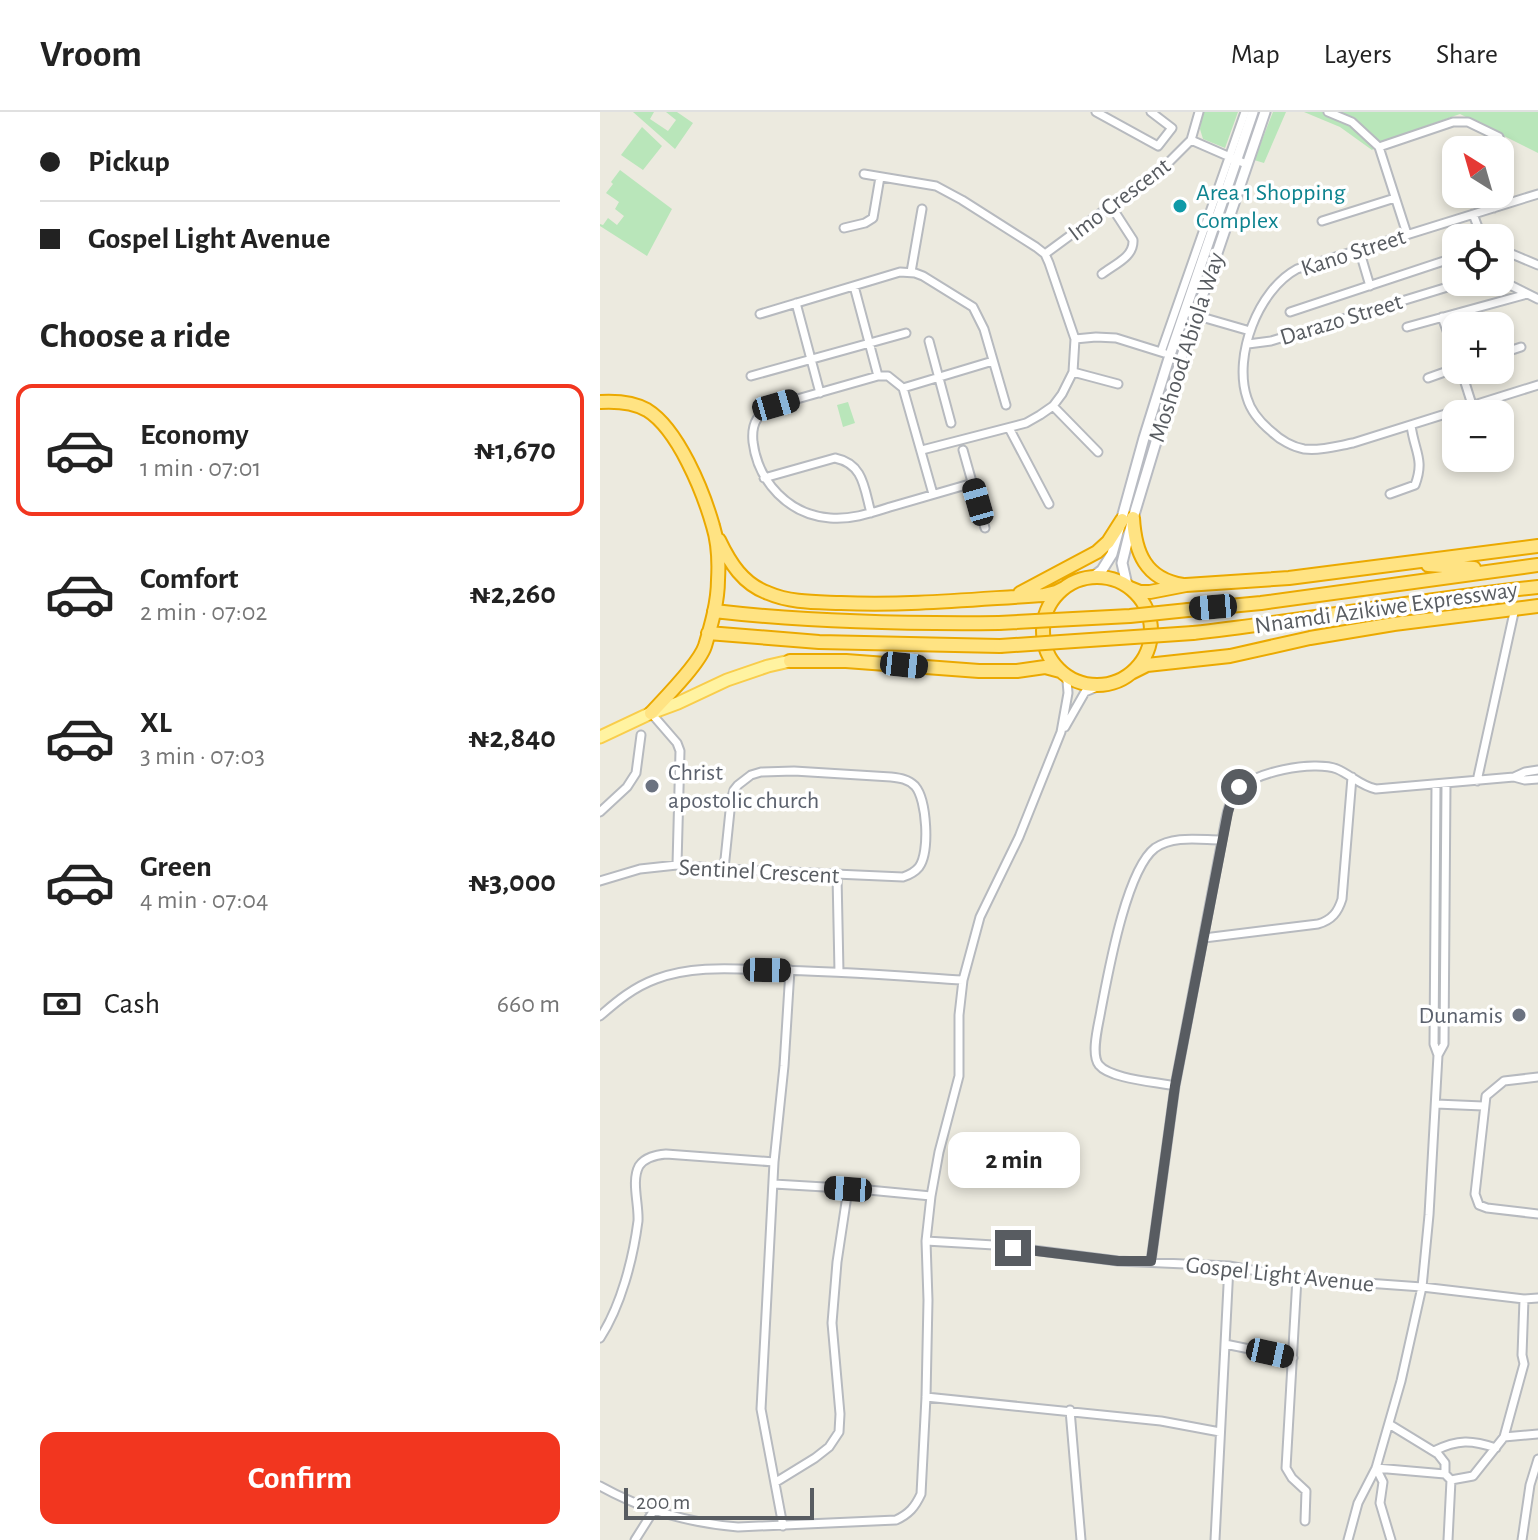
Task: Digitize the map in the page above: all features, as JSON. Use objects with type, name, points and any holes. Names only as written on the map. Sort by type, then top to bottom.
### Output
[{"type":"highway","points":[[600,402],[628,402],[647,410],[674,436],[727,557],[749,583],[767,593],[819,603],[895,604],[1044,595],[1094,576],[1117,580],[1129,586],[1140,598],[1151,623],[1151,637],[1140,663],[1131,673],[1102,685],[1075,680],[1045,667],[979,671],[846,661],[790,661]]},
{"type":"highway","points":[[1127,519],[1143,561],[1159,576],[1175,584],[1186,585]]},
{"type":"highway","points":[[1007,597],[1030,589],[1097,552],[1127,519]]},
{"type":"highway","points":[[651,713],[704,650],[718,583],[714,528]]},
{"type":"highway","name":"Nnamdi Azikiwe Expressway","points":[[1129,586],[1145,592],[1186,585],[1289,578],[1538,546]]},
{"type":"highway","points":[[1401,564],[1501,569]]},
{"type":"highway","name":"Nnamdi Azikiwe Expressway","points":[[714,611],[916,623],[999,623],[1116,617],[1275,601],[1538,565]]},
{"type":"highway","name":"Nnamdi Azikiwe Expressway","points":[[708,633],[819,642],[1000,646],[1193,633],[1538,587]]},
{"type":"highway","points":[[1062,672],[1047,652],[1043,629],[1049,606],[1064,588]]},
{"type":"highway","points":[[1394,624],[1476,593]]},
{"type":"highway","points":[[743,614],[819,603]]},
{"type":"highway","name":"Nnamdi Azikiwe Expressway","points":[[1131,673],[1147,665],[1230,656],[1394,624],[1538,606]]},
{"type":"main road","name":"Moshood Abiola Way","points":[[1129,586],[1122,563],[1127,519],[1165,354],[1185,312],[1253,112]]},
{"type":"main road","name":"Moshood Abiola Way","points":[[1094,576],[1109,560],[1127,519],[1196,315],[1237,160],[1265,112]]},
{"type":"main road","points":[[600,737],[727,680],[790,661]]},
{"type":"street","points":[[1096,112],[1158,146],[1172,128],[1151,112]]},
{"type":"street","name":"Imo Crescent","points":[[1045,254],[1166,165],[1191,140],[1199,112]]},
{"type":"street","points":[[1165,354],[1237,160],[1245,112]]},
{"type":"street","points":[[1328,112],[1358,127],[1379,147],[1407,234]]},
{"type":"street","points":[[1379,147],[1453,122],[1464,121],[1497,136]]},
{"type":"street","name":"Imo Crescent","points":[[1191,140],[1237,160]]},
{"type":"street","points":[[864,174],[941,188],[1026,239],[1045,254],[1075,339],[1073,372],[1053,406],[1026,423],[922,450]]},
{"type":"street","points":[[844,228],[873,218],[880,177]]},
{"type":"street","name":"Kano Street","points":[[1514,202],[1538,194]]},
{"type":"street","points":[[1322,221],[1395,198]]},
{"type":"street","points":[[1102,274],[1130,254],[1134,244],[1111,206]]},
{"type":"street","name":"Kano Street","points":[[1442,418],[1322,449],[1302,449],[1290,444],[1263,424],[1246,398],[1243,380],[1250,331],[1272,289],[1297,269],[1494,208]]},
{"type":"street","points":[[911,272],[922,209]]},
{"type":"street","points":[[1473,214],[1477,224]]},
{"type":"street","points":[[1359,249],[1370,286]]},
{"type":"street","points":[[1514,255],[1538,265]]},
{"type":"street","points":[[1290,312],[1442,262]]},
{"type":"street","points":[[760,314],[900,272],[923,276],[973,307],[984,329],[1006,405]]},
{"type":"street","points":[[854,286],[878,376]]},
{"type":"street","points":[[1514,287],[1538,299]]},
{"type":"street","name":"Darazo Street","points":[[1248,344],[1271,341],[1442,289]]},
{"type":"street","points":[[1460,312],[1527,294]]},
{"type":"street","points":[[796,303],[820,393]]},
{"type":"street","points":[[1185,312],[1250,331]]},
{"type":"street","points":[[1407,327],[1442,317]]},
{"type":"street","points":[[751,376],[906,333]]},
{"type":"street","points":[[1075,339],[1109,337],[1181,359]]},
{"type":"street","points":[[929,341],[951,423]]},
{"type":"street","points":[[1514,349],[1521,347]]},
{"type":"street","points":[[903,388],[993,361]]},
{"type":"street","points":[[1073,372],[1118,384]]},
{"type":"street","points":[[1428,378],[1442,374]]},
{"type":"street","points":[[933,494],[903,388],[888,376],[878,376],[776,405],[756,418],[752,437],[764,478],[784,499],[809,513],[845,518],[871,513],[973,483]]},
{"type":"street","name":"Kano Street","points":[[1500,400],[1538,385]]},
{"type":"street","points":[[1053,406],[1098,452]]},
{"type":"street","points":[[1390,494],[1415,485],[1421,471],[1411,425]]},
{"type":"street","points":[[1009,428],[1049,504]]},
{"type":"street","points":[[963,450],[985,528]]},
{"type":"street","points":[[764,478],[835,458],[844,459],[859,471],[871,513]]},
{"type":"street","points":[[1477,781],[1515,608]]},
{"type":"street","points":[[1061,732],[1068,693],[1062,672]]},
{"type":"street","points":[[600,1486],[683,1520],[741,1527],[896,1520],[907,1515],[915,1506],[921,1494],[926,1397],[926,1241],[939,1152],[959,1076],[959,1015],[963,980],[980,917],[1019,837],[1061,732],[1085,692],[1102,685]]},
{"type":"street","points":[[651,713],[677,743],[680,751],[677,865]]},
{"type":"street","points":[[600,812],[627,787],[636,773],[641,735]]},
{"type":"street","points":[[1151,1261],[1175,1086],[1222,840],[1228,812],[1239,787],[1252,778],[1319,766],[1336,768],[1376,789],[1514,777],[1538,770]]},
{"type":"street","name":"Sentinel Crescent","points":[[600,881],[640,869],[677,865],[724,869],[897,878],[909,875],[917,869],[925,848],[922,798],[913,784],[891,777],[777,771],[751,775],[734,790],[724,869]]},
{"type":"street","points":[[1204,938],[1318,924],[1328,921],[1335,914],[1342,899],[1352,777]]},
{"type":"street","points":[[1514,777],[1538,779]]},
{"type":"street","points":[[1438,1055],[1444,1044],[1446,784]]},
{"type":"street","points":[[1348,1540],[1358,1503],[1376,1468],[1389,1424],[1409,1346],[1427,1255],[1438,1055],[1434,1044],[1436,785]]},
{"type":"street","points":[[1175,1086],[1113,1074],[1098,1064],[1095,1057],[1108,971],[1119,925],[1135,879],[1147,856],[1158,847],[1179,839],[1222,840]]},
{"type":"street","points":[[837,875],[839,972]]},
{"type":"street","points":[[600,1016],[628,993],[656,979],[695,970],[790,970],[963,980]]},
{"type":"street","points":[[783,1526],[761,1409],[774,1162],[790,970]]},
{"type":"street","points":[[1434,990],[1444,990]]},
{"type":"street","points":[[1538,1077],[1504,1081],[1486,1096],[1476,1199],[1479,1205],[1487,1208],[1538,1214]]},
{"type":"street","points":[[1436,1104],[1483,1106]]},
{"type":"street","points":[[600,1338],[616,1308],[632,1251],[638,1222],[636,1177],[643,1161],[666,1154],[774,1162]]},
{"type":"street","points":[[774,1184],[931,1196]]},
{"type":"street","points":[[776,1482],[829,1447],[839,1432],[832,1323],[848,1189]]},
{"type":"street","name":"Gospel Light Avenue","points":[[926,1241],[994,1245],[1118,1261],[1229,1266],[1297,1278],[1538,1298]]},
{"type":"street","points":[[1215,1540],[1229,1266]]},
{"type":"street","points":[[1297,1278],[1286,1468],[1306,1491],[1305,1521]]},
{"type":"street","points":[[1376,1468],[1448,1477],[1473,1476],[1504,1437],[1524,1364],[1524,1299]]},
{"type":"street","points":[[1225,1344],[1293,1358]]},
{"type":"street","points":[[926,1397],[1188,1424],[1220,1432]]},
{"type":"street","points":[[1070,1410],[1081,1540]]},
{"type":"street","points":[[1389,1424],[1434,1451],[1445,1463],[1448,1477],[1448,1540]]},
{"type":"street","points":[[1504,1437],[1538,1434]]},
{"type":"street","points":[[1434,1451],[1448,1444],[1470,1441],[1496,1448]]},
{"type":"street","points":[[1522,1540],[1525,1507],[1538,1459]]},
{"type":"street","points":[[1376,1468],[1383,1482],[1380,1503],[1391,1540]]},
{"type":"street","points":[[635,1540],[654,1510]]},
{"type":"green space","points":[[633,112],[654,112],[650,119],[668,131],[676,120],[666,112],[677,112],[693,123],[675,149]]},
{"type":"green space","points":[[1202,112],[1238,112],[1225,148],[1203,139],[1200,129]]},
{"type":"green space","points":[[1273,112],[1286,112],[1264,163],[1254,160]]},
{"type":"green space","points":[[1304,112],[1538,112],[1538,153],[1514,141],[1514,136],[1504,136],[1460,114],[1383,141],[1372,150],[1340,127]]},
{"type":"green space","points":[[642,127],[662,146],[643,170],[621,155]]},
{"type":"green space","points":[[620,170],[672,209],[647,256],[600,226],[608,218],[617,225],[624,216],[615,209],[619,202],[606,193]]},
{"type":"green space","points":[[848,402],[855,423],[843,427],[837,405]]},
{"type":"place","name":"Area 1 Shopping Complex","points":[[1180,206]]},
{"type":"place","name":"Christ apostolic church","points":[[652,786]]},
{"type":"place","name":"Dunamis","points":[[1519,1015]]},
{"type":"route","points":[[1013,1248],[1118,1261],[1151,1261],[1175,1086],[1228,812],[1239,787]]}]
